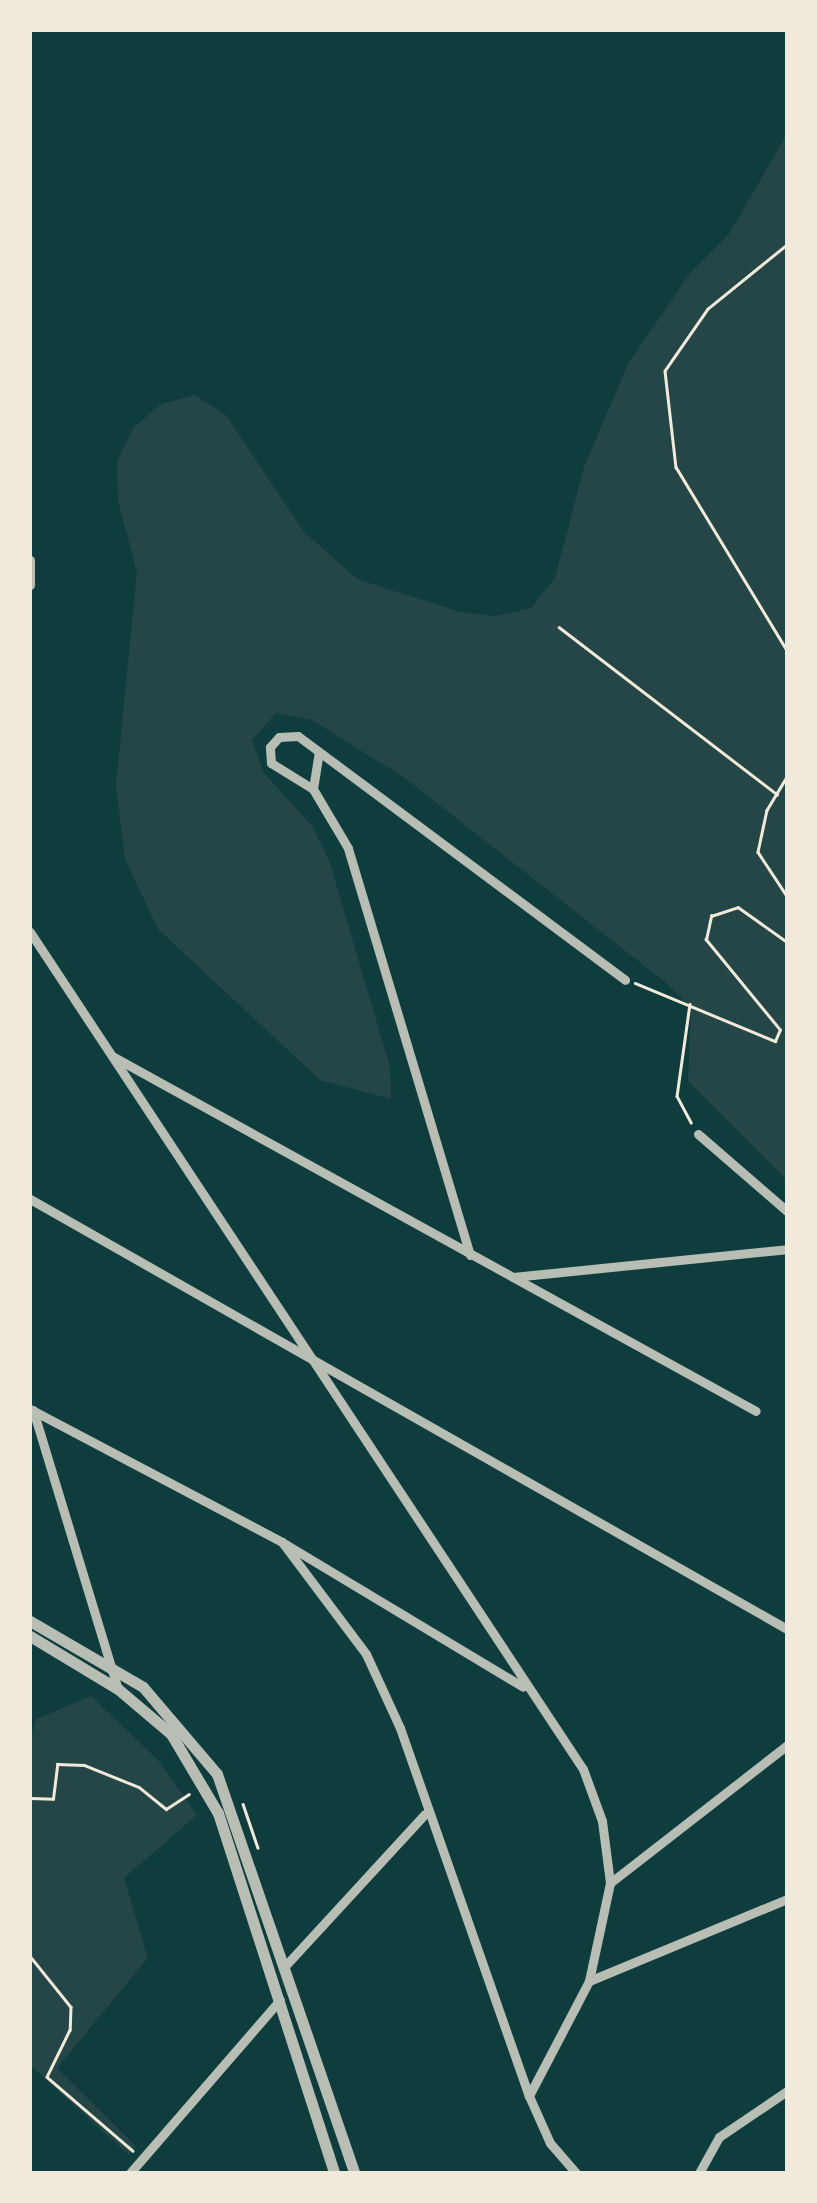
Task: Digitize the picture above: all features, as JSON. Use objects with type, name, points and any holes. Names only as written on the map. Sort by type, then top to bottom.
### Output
[{"type":"street","points":[[30,560],[30,585]]},
{"type":"street","points":[[470,1255],[348,848],[313,789],[271,763],[270,747],[279,737],[298,736],[626,980]]},
{"type":"street","points":[[313,789],[319,752]]},
{"type":"street","points":[[30,932],[316,1362],[525,1688],[583,1769],[602,1821],[610,1883],[589,1981],[529,2096]]},
{"type":"street","points":[[110,1055],[756,1411]]},
{"type":"street","points":[[698,1134],[787,1211]]},
{"type":"street","points":[[30,1199],[787,1629]]},
{"type":"street","points":[[510,1277],[787,1249]]},
{"type":"street","points":[[31,1407],[282,1542],[525,1688]]},
{"type":"street","points":[[31,1407],[118,1690]]},
{"type":"street","points":[[282,1542],[366,1654],[400,1728],[426,1814],[529,2096],[550,2143],[576,2173]]},
{"type":"street","points":[[30,1621],[112,1667],[159,1702],[217,1774],[286,1965],[354,2173]]},
{"type":"street","points":[[30,1636],[118,1690],[170,1734],[202,1785],[240,1866],[334,2173]]},
{"type":"street","points":[[610,1883],[787,1745]]},
{"type":"street","points":[[286,1965],[426,1814]]},
{"type":"street","points":[[589,1981],[787,1899]]},
{"type":"street","points":[[130,2173],[280,2000]]},
{"type":"street","points":[[699,2173],[719,2136],[787,2091]]},
{"type":"path","points":[[787,246],[708,309],[665,371],[676,467],[787,650]]},
{"type":"path","points":[[559,627],[777,794]]},
{"type":"path","points":[[787,777],[777,794],[758,852],[787,896]]},
{"type":"path","points":[[626,980],[690,1003],[774,1041],[780,1030],[706,940],[711,916],[738,907],[787,942]]},
{"type":"path","points":[[690,1003],[677,1096],[698,1134]]},
{"type":"path","points":[[30,1798],[52,1800],[57,1764],[84,1765],[140,1787],[166,1809],[202,1785]]},
{"type":"path","points":[[30,1956],[71,2007],[70,2030],[47,2077],[134,2152]]},
{"type":"shaded area","points":[[787,134],[787,1180],[688,1081],[691,1008],[665,982],[405,778],[312,720],[276,713],[252,740],[264,773],[312,826],[329,860],[390,1067],[391,1099],[320,1080],[158,929],[125,859],[116,785],[137,572],[118,501],[117,461],[133,428],[161,404],[195,395],[226,415],[303,531],[357,579],[460,612],[496,616],[531,608],[555,578],[584,467],[628,364],[690,273],[729,234]]},
{"type":"shaded area","points":[[91,1696],[158,1760],[197,1815],[124,1878],[148,1958],[57,2068],[136,2146],[129,2155],[30,2065],[30,1742],[36,1719]]}]
